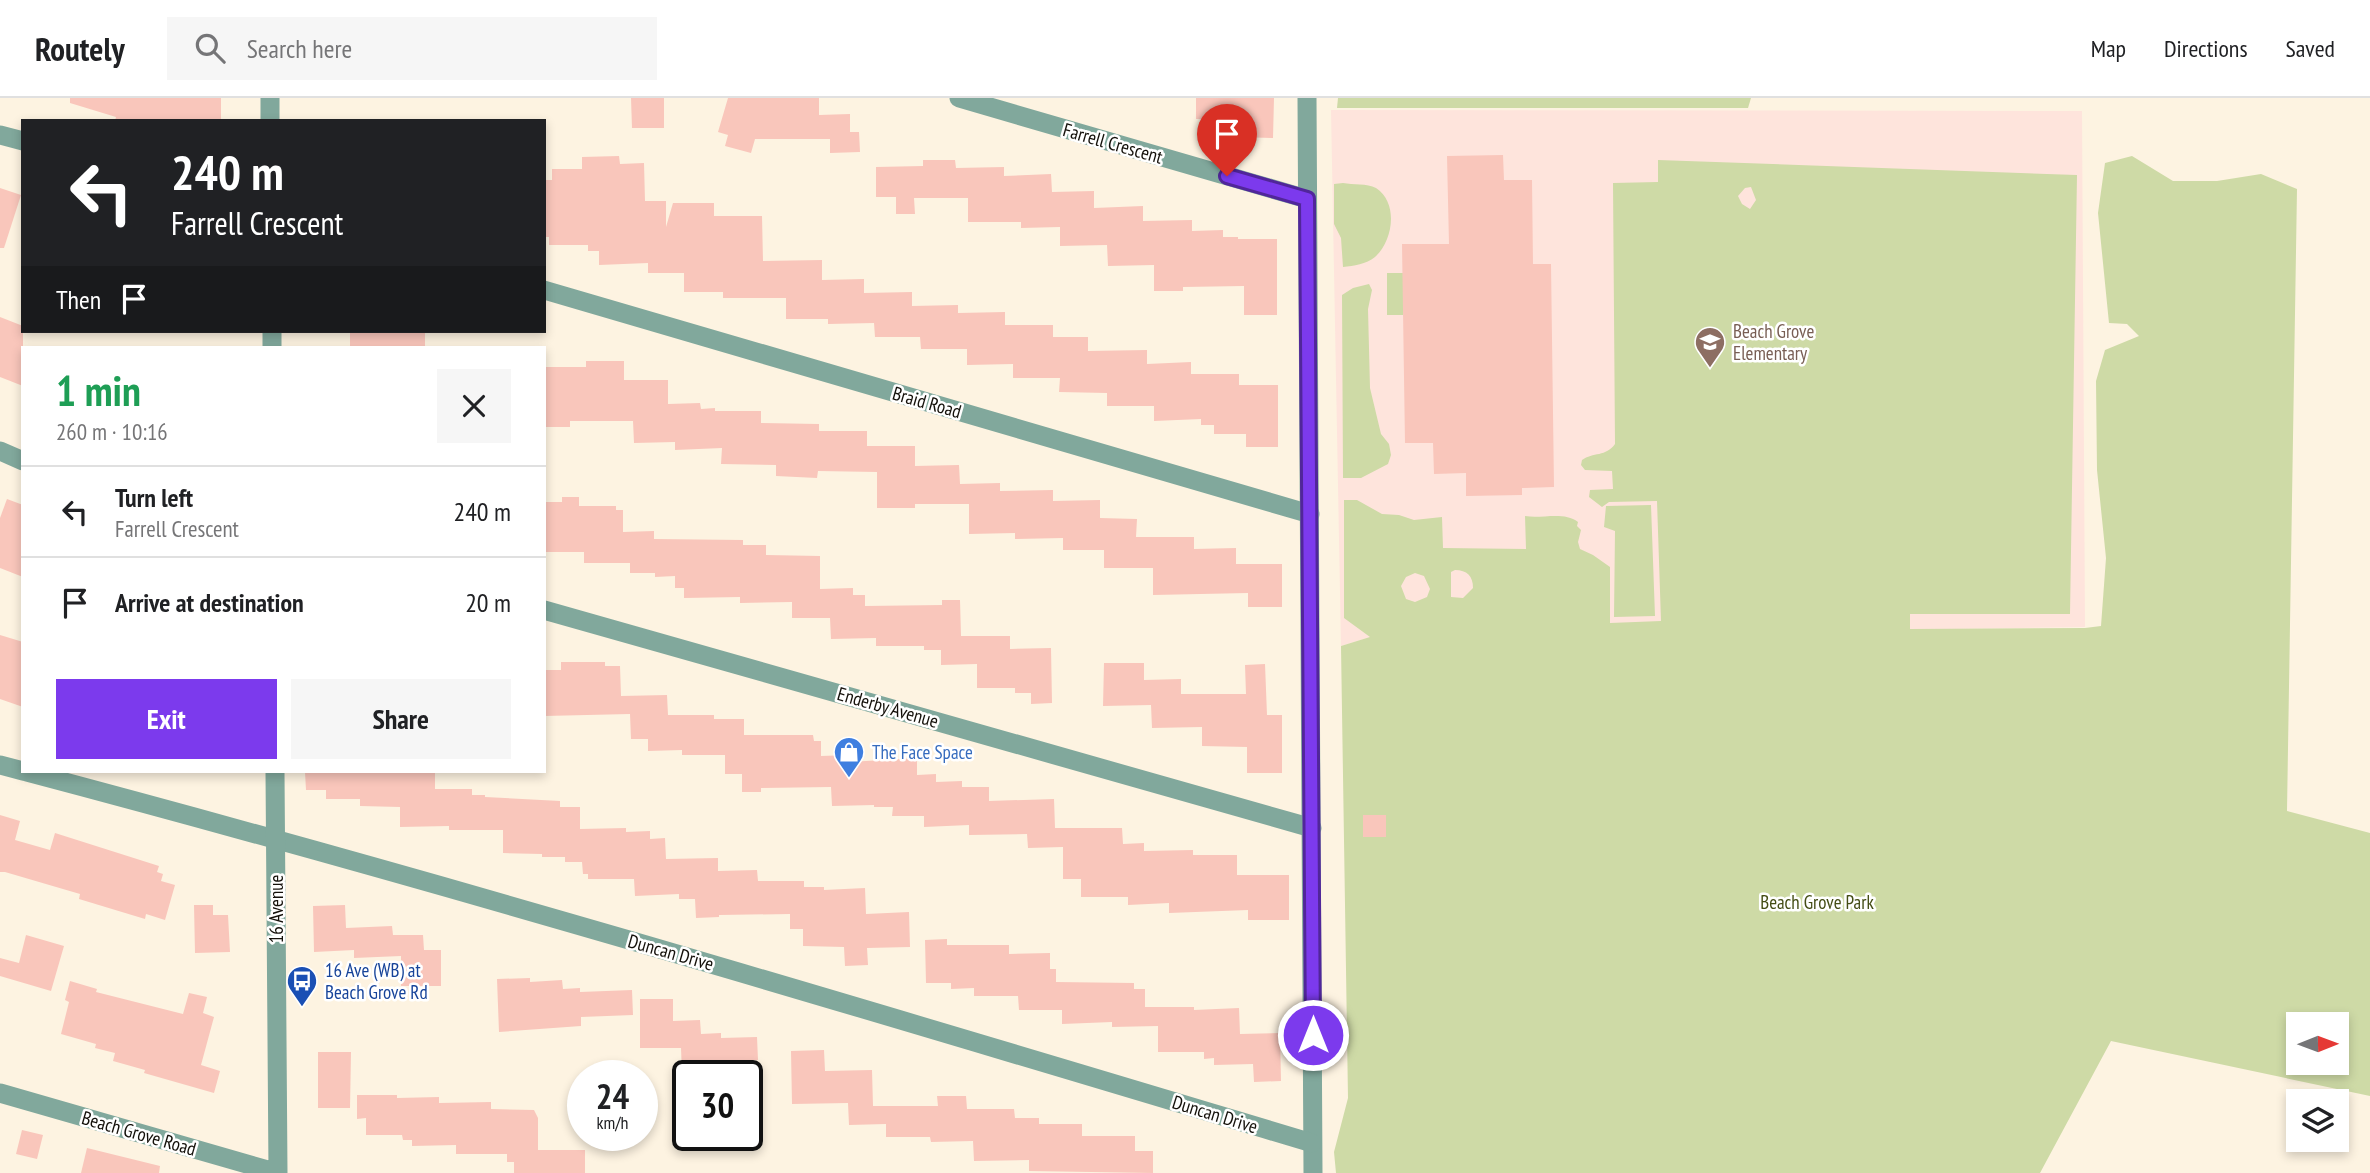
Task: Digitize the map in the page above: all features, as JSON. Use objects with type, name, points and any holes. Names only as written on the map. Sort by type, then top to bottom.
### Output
[{"type":"street","points":[[270,98],[270,119]]},
{"type":"street","name":"Farrell Crescent","points":[[959,98],[1307,199]]},
{"type":"street","points":[[1307,98],[1313,1173]]},
{"type":"street","points":[[0,135],[21,140]]},
{"type":"street","name":"Braid Road","points":[[546,291],[1310,514]]},
{"type":"street","points":[[0,451],[21,460]]},
{"type":"street","name":"Enderby Avenue","points":[[546,611],[1312,828]]},
{"type":"street","name":"Duncan Drive","points":[[0,765],[21,770]]},
{"type":"street","name":"Duncan Drive","points":[[32,773],[276,838],[788,986],[1312,1143]]},
{"type":"street","name":"16 Avenue","points":[[275,773],[278,1173]]},
{"type":"street","name":"Beach Grove Road","points":[[0,1093],[278,1173]]},
{"type":"shaded area","name":"Beach Grove Elementary","points":[[1331,110],[2082,111],[2085,627],[1367,638],[1341,646]]},
{"type":"green space","points":[[1338,98],[1751,98],[1748,108],[1337,108]]},
{"type":"green space","name":"Beach Grove Park","points":[[2132,156],[2173,181],[2217,181],[2261,174],[2297,189],[2287,811],[2370,833],[2370,1096],[2349,1092],[2349,1089],[2337,1089],[2111,1041],[2040,1173],[1336,1173],[1334,1152],[1348,1098],[1341,646],[1370,637],[1344,618],[1344,500],[1357,500],[1382,514],[1399,515],[1414,520],[1442,517],[1443,548],[1526,549],[1525,516],[1560,516],[1572,519],[1578,522],[1577,526],[1581,530],[1578,542],[1580,549],[1610,567],[1610,623],[1661,621],[1657,501],[1609,502],[1602,507],[1589,497],[1590,490],[1613,489],[1612,471],[1585,470],[1581,465],[1582,460],[1604,453],[1615,444],[1613,183],[1658,182],[1658,160],[2077,175],[2070,614],[1910,614],[1910,629],[2101,626],[2106,558],[2097,470],[2096,381],[2105,350],[2139,336],[2127,324],[2109,323],[2098,213],[2105,163]],"holes":[[[1751,187],[1756,200],[1750,209],[1742,204],[1738,196],[1745,188]],[[1455,570],[1466,573],[1473,584],[1473,588],[1463,598],[1451,597],[1451,572]],[[1415,573],[1424,576],[1430,589],[1427,597],[1415,602],[1406,599],[1401,586],[1406,577]]]},
{"type":"green space","points":[[1334,184],[1376,188],[1388,203],[1391,222],[1386,242],[1375,257],[1360,264],[1343,267],[1341,238],[1334,224]]},
{"type":"green space","points":[[1387,273],[1403,273],[1403,315],[1387,315]]},
{"type":"green space","points":[[1369,284],[1372,290],[1368,309],[1370,388],[1381,434],[1389,444],[1391,455],[1388,464],[1361,478],[1343,478],[1342,295],[1353,288]]},
{"type":"green space","points":[[1651,505],[1655,616],[1614,617],[1615,531],[1604,527],[1606,506]]},
{"type":"building","points":[[70,98],[221,98],[221,119],[116,119],[70,103]]},
{"type":"building","points":[[631,98],[664,98],[664,128],[632,128]]},
{"type":"building","points":[[728,98],[819,98],[819,115],[850,114],[850,132],[859,132],[860,152],[830,153],[830,139],[755,139],[751,153],[725,146],[728,135],[718,132]]},
{"type":"building","points":[[1196,98],[1274,98],[1273,138],[1236,137],[1237,120],[1196,119]]},
{"type":"building","points":[[1503,155],[1504,180],[1532,180],[1533,264],[1551,264],[1554,487],[1522,488],[1522,495],[1466,496],[1466,473],[1434,474],[1433,443],[1405,443],[1402,244],[1449,244],[1447,156]]},
{"type":"building","points":[[619,156],[620,164],[644,163],[645,201],[666,201],[666,227],[673,203],[714,203],[714,216],[762,216],[763,261],[822,260],[822,280],[864,279],[864,293],[912,292],[912,306],[958,305],[958,313],[1005,312],[1005,325],[1053,325],[1053,337],[1088,337],[1088,351],[1147,350],[1147,364],[1191,362],[1191,374],[1239,374],[1239,385],[1278,385],[1278,447],[1246,447],[1246,434],[1214,434],[1214,425],[1201,425],[1201,419],[1154,421],[1154,406],[1107,406],[1107,393],[1059,392],[1060,378],[1013,378],[1013,364],[967,365],[967,349],[921,349],[920,337],[875,337],[874,323],[828,324],[828,319],[786,319],[786,298],[723,298],[723,292],[684,292],[684,273],[648,273],[648,263],[599,265],[599,251],[588,251],[588,245],[549,245],[549,237],[546,237],[546,180],[552,180],[552,169],[582,169],[582,157]]},
{"type":"building","points":[[923,160],[955,160],[956,168],[1004,167],[1004,176],[1051,174],[1052,192],[1094,191],[1094,208],[1143,206],[1143,221],[1192,220],[1192,231],[1223,230],[1223,237],[1277,239],[1277,315],[1244,315],[1244,286],[1183,287],[1183,291],[1154,291],[1154,265],[1108,266],[1107,245],[1060,246],[1060,227],[1021,228],[1021,222],[968,222],[968,198],[914,198],[915,214],[896,214],[896,197],[876,197],[876,167],[923,166]]},
{"type":"building","points":[[0,188],[21,195],[4,248],[0,248]]},
{"type":"building","points":[[0,317],[21,325],[23,346],[21,385],[0,377]]},
{"type":"building","points":[[350,333],[425,333],[425,346],[350,346]]},
{"type":"building","points":[[586,361],[624,361],[624,380],[668,380],[668,404],[700,403],[701,409],[715,408],[715,411],[761,411],[761,423],[819,424],[819,431],[867,431],[867,446],[915,446],[915,466],[959,465],[960,484],[1000,483],[1000,491],[1053,490],[1053,501],[1100,500],[1100,518],[1137,519],[1136,537],[1194,537],[1194,549],[1236,548],[1236,564],[1282,564],[1282,607],[1248,607],[1248,593],[1153,595],[1153,568],[1104,568],[1104,550],[1063,550],[1063,538],[1015,539],[1015,533],[969,534],[969,504],[915,504],[915,508],[877,508],[877,472],[818,471],[817,478],[776,476],[776,465],[721,464],[722,448],[675,450],[675,442],[634,443],[633,421],[570,421],[570,427],[546,427],[546,367],[586,367]]},
{"type":"building","points":[[562,497],[579,497],[579,506],[616,506],[616,510],[623,510],[623,532],[654,531],[654,539],[743,540],[743,545],[766,545],[766,555],[820,556],[820,589],[853,588],[853,595],[865,595],[865,606],[942,605],[942,600],[960,600],[961,636],[1010,636],[1010,649],[1051,648],[1052,703],[1031,704],[1031,693],[1015,693],[1015,688],[977,688],[977,664],[941,665],[941,650],[924,650],[924,646],[876,646],[876,638],[831,639],[830,618],[792,618],[792,602],[740,603],[740,597],[684,598],[684,588],[675,588],[675,576],[655,577],[655,573],[630,573],[630,563],[584,563],[584,552],[546,552],[546,502],[562,502]]},
{"type":"building","points":[[7,499],[21,504],[21,576],[0,568],[0,518]]},
{"type":"building","points":[[0,635],[21,641],[21,706],[0,699]]},
{"type":"building","points":[[561,662],[605,662],[605,666],[620,666],[621,696],[667,695],[668,715],[714,715],[714,719],[744,719],[744,735],[813,735],[814,741],[821,741],[821,756],[849,755],[849,762],[917,758],[917,775],[936,774],[936,782],[962,781],[962,787],[989,787],[989,801],[1054,799],[1055,828],[1122,828],[1123,844],[1144,843],[1144,851],[1193,850],[1193,855],[1237,855],[1237,875],[1289,875],[1289,920],[1248,920],[1248,910],[1169,913],[1169,903],[1128,905],[1128,897],[1081,897],[1081,879],[1063,879],[1063,847],[1028,848],[1027,834],[969,835],[969,825],[924,827],[924,816],[892,816],[893,807],[832,806],[831,787],[761,788],[761,792],[742,792],[742,774],[725,774],[725,755],[682,755],[682,750],[648,751],[648,739],[631,739],[630,714],[546,716],[546,670],[561,670]]},
{"type":"building","points":[[1104,663],[1144,663],[1144,680],[1181,679],[1181,694],[1246,694],[1245,665],[1265,664],[1267,715],[1282,715],[1282,773],[1247,773],[1247,747],[1202,746],[1202,727],[1152,728],[1151,705],[1103,706]]},
{"type":"building","points":[[305,773],[435,773],[435,789],[472,789],[472,795],[485,797],[560,801],[560,807],[580,807],[580,829],[626,828],[626,832],[650,831],[650,839],[665,838],[666,859],[718,858],[718,871],[757,870],[758,881],[804,881],[804,887],[824,887],[824,890],[865,888],[866,914],[909,912],[910,947],[867,948],[868,965],[845,966],[844,947],[803,946],[803,929],[790,929],[790,914],[696,918],[695,899],[679,899],[679,894],[635,896],[634,879],[588,879],[588,874],[583,874],[582,862],[565,862],[565,857],[542,857],[542,854],[503,853],[503,830],[449,830],[449,826],[400,827],[400,807],[360,806],[360,799],[326,799],[326,790],[306,790]]},
{"type":"building","points":[[0,815],[20,821],[15,840],[50,850],[55,833],[159,866],[157,872],[163,874],[161,881],[175,885],[165,920],[146,914],[145,919],[79,899],[80,894],[0,872]]},
{"type":"building","points":[[1363,815],[1386,815],[1386,837],[1363,837]]},
{"type":"building","points":[[194,905],[213,905],[213,915],[228,915],[230,952],[195,953]]},
{"type":"building","points":[[345,905],[346,928],[392,926],[393,935],[423,935],[424,950],[441,950],[441,986],[401,986],[401,956],[354,958],[354,950],[314,952],[313,906]]},
{"type":"building","points":[[26,935],[64,946],[51,991],[0,976],[0,958],[19,963]]},
{"type":"building","points":[[947,939],[947,945],[1009,945],[1009,954],[1050,953],[1050,969],[1056,969],[1056,982],[1134,983],[1134,989],[1145,989],[1145,1007],[1194,1007],[1194,1010],[1239,1008],[1240,1034],[1280,1033],[1281,1081],[1254,1082],[1253,1064],[1214,1065],[1214,1058],[1204,1059],[1204,1052],[1158,1052],[1158,1026],[1112,1027],[1112,1022],[1062,1024],[1062,1010],[1019,1010],[1018,996],[974,996],[974,988],[951,989],[951,983],[926,983],[925,940]]},
{"type":"building","points":[[530,978],[530,982],[562,980],[563,989],[580,988],[580,992],[632,990],[633,1015],[581,1017],[581,1026],[499,1032],[497,979]]},
{"type":"building","points":[[70,981],[97,989],[96,992],[183,1014],[189,993],[207,997],[203,1013],[214,1017],[201,1065],[220,1071],[214,1093],[144,1073],[145,1070],[113,1061],[115,1053],[95,1048],[96,1044],[61,1034],[69,1002],[65,1000]]},
{"type":"building","points":[[640,999],[673,999],[673,1021],[700,1020],[701,1034],[721,1033],[721,1038],[757,1037],[758,1060],[681,1060],[681,1048],[640,1048]]},
{"type":"building","points":[[824,1050],[825,1071],[872,1070],[873,1106],[938,1106],[937,1096],[966,1096],[967,1109],[1014,1109],[1015,1118],[1039,1118],[1039,1124],[1082,1124],[1082,1136],[1135,1136],[1135,1151],[1153,1151],[1153,1173],[1029,1171],[1029,1160],[974,1161],[973,1141],[931,1142],[930,1137],[886,1137],[886,1124],[849,1125],[848,1103],[792,1104],[791,1051]]},
{"type":"building","points":[[318,1052],[351,1052],[350,1108],[318,1108]]},
{"type":"building","points":[[357,1095],[439,1097],[439,1103],[491,1102],[491,1109],[534,1110],[538,1118],[538,1150],[585,1151],[585,1173],[514,1173],[514,1162],[507,1162],[507,1154],[456,1154],[456,1145],[412,1146],[412,1140],[403,1140],[402,1135],[366,1135],[366,1118],[357,1119]]},
{"type":"building","points":[[22,1130],[43,1135],[37,1159],[16,1154]]},
{"type":"building","points":[[87,1148],[160,1166],[159,1173],[81,1173]]},
{"type":"place","name":"Beach Grove Elementary","points":[[1710,369]]},
{"type":"place","name":"The Face Space","points":[[849,779]]},
{"type":"place","name":"16 Ave (WB) at Beach Grove Rd","points":[[302,1008]]},
{"type":"route","points":[[1227,176],[1307,199],[1313,1035]]}]
